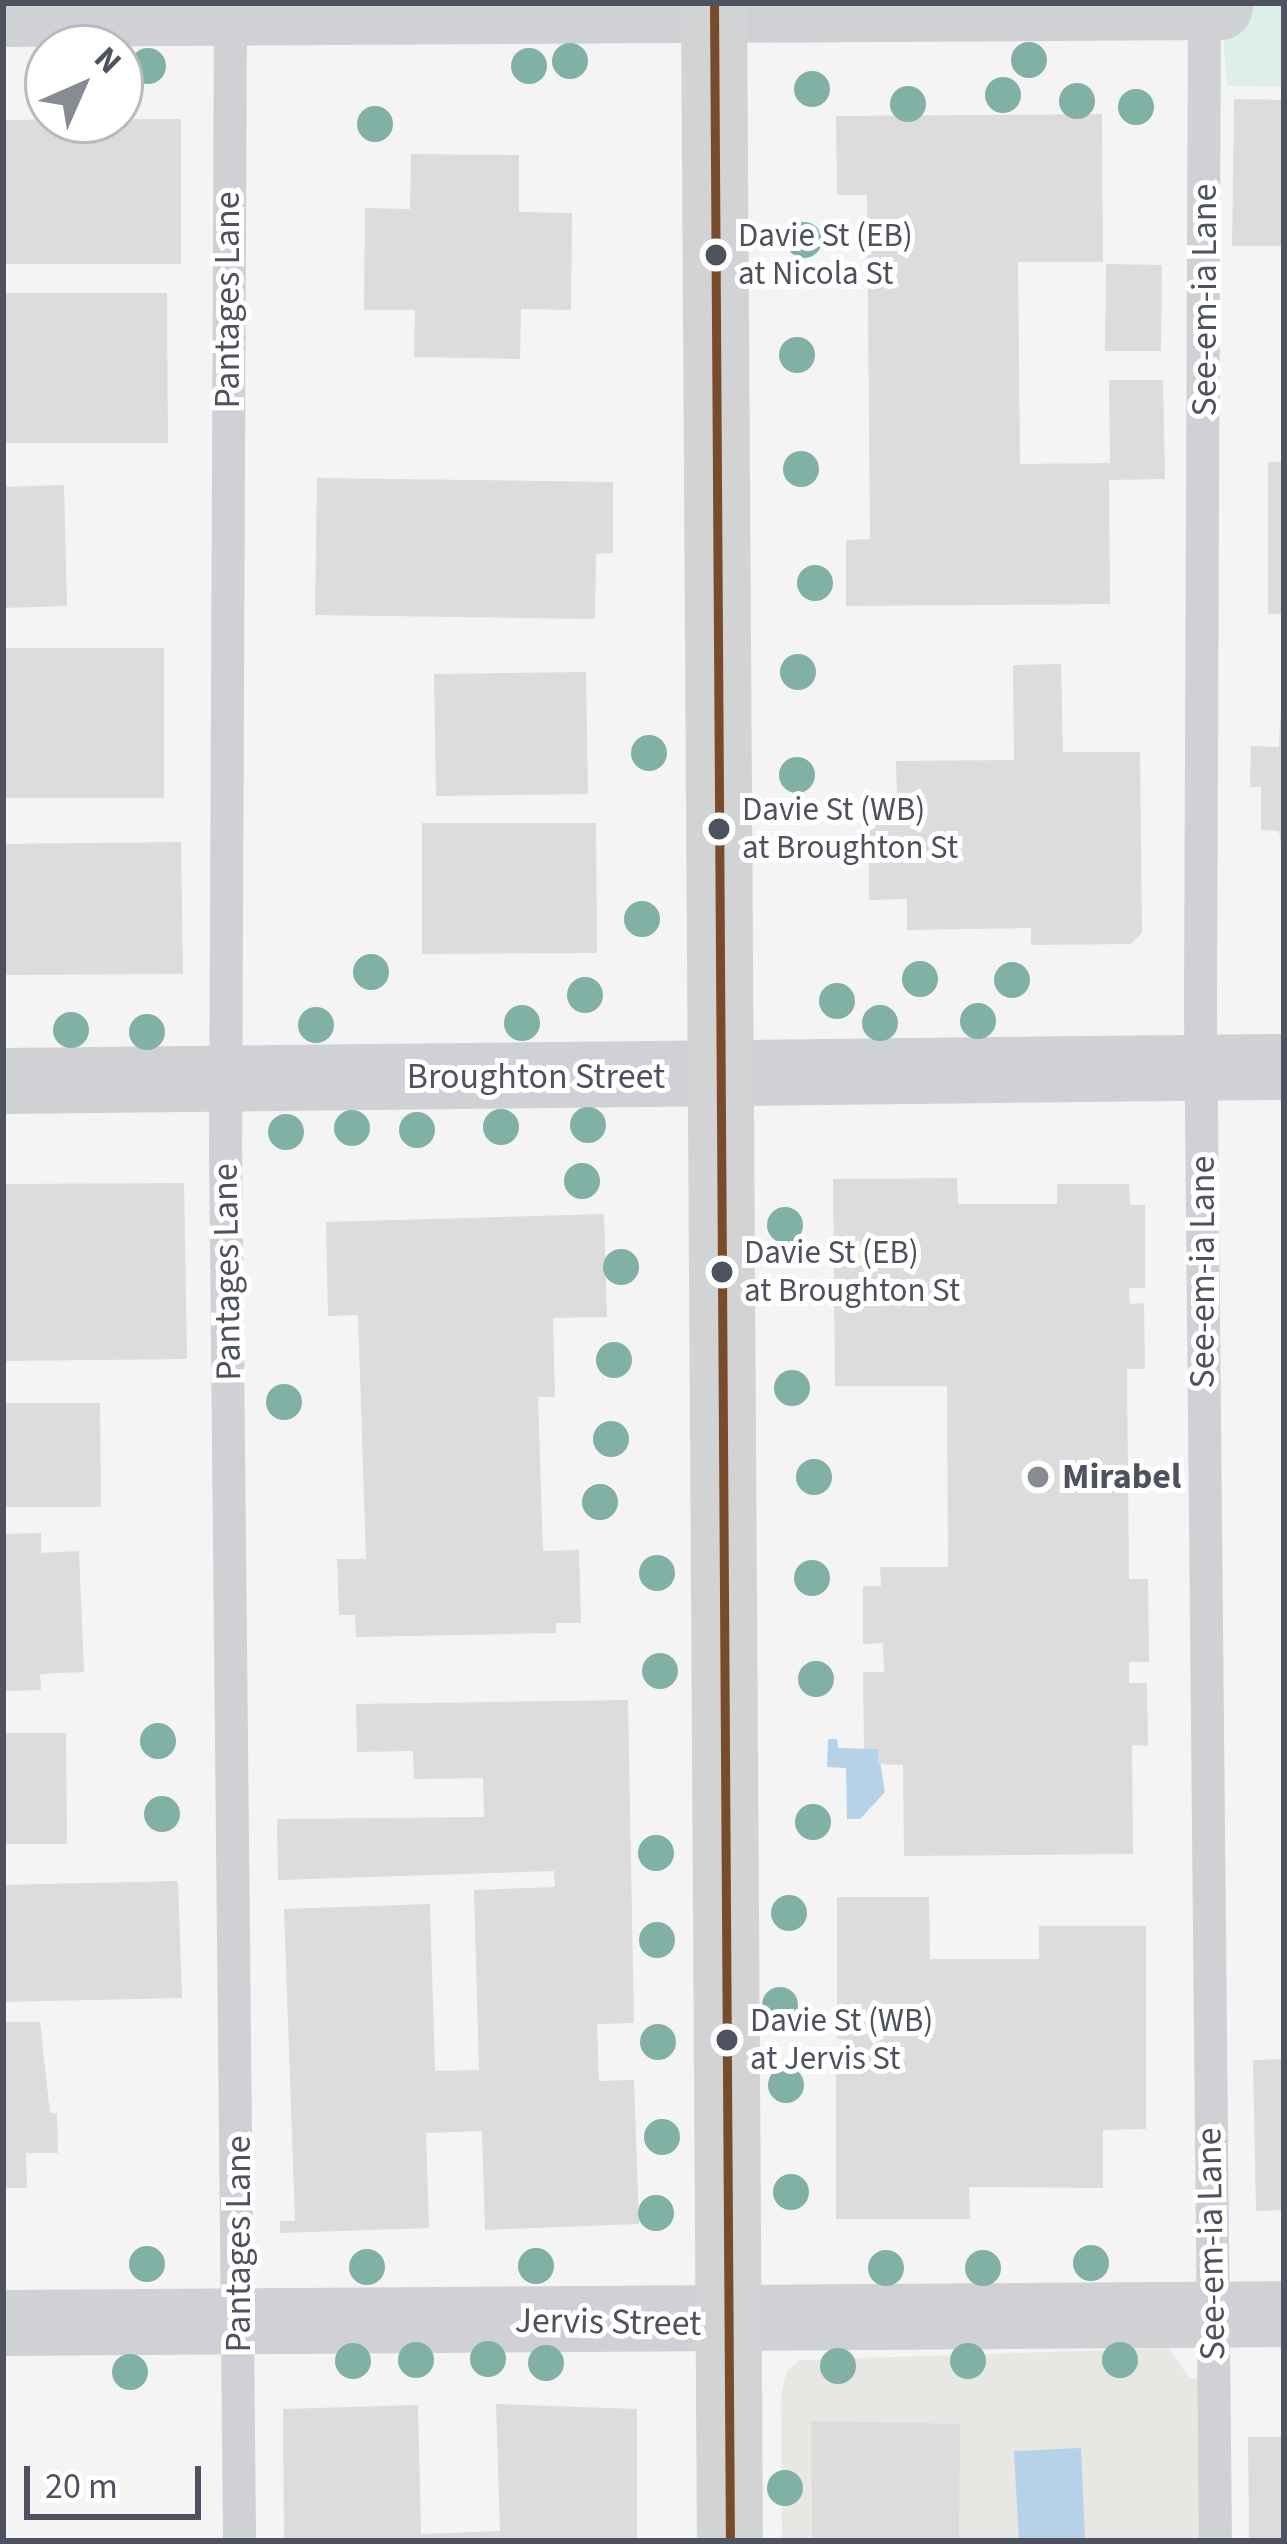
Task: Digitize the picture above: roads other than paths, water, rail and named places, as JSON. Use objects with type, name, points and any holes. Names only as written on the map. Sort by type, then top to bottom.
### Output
[{"type":"main road","points":[[714,5],[730,2541]]},
{"type":"street","points":[[3,14],[230,7],[1209,6]]},
{"type":"street","name":"Broughton Street","points":[[3,1081],[720,1077],[1284,1067]]},
{"type":"street","name":"Jervis Street","points":[[3,2323],[241,2319],[727,2323],[1284,2314]]},
{"type":"lane","name":"See-em-ia Lane","points":[[1209,6],[1202,1068],[1215,2541]]},
{"type":"lane","name":"Pantages Lane","points":[[230,7],[226,1078],[241,2319],[239,2541]]},
{"type":"water","points":[[828,1739],[837,1739],[838,1748],[878,1749],[885,1792],[860,1819],[847,1819],[846,1768],[827,1767]]},
{"type":"water","points":[[1081,2448],[1085,2541],[1019,2541],[1014,2451]]},
{"type":"place","name":"Davie St (EB) at Nicola St","points":[[716,255]]},
{"type":"place","name":"Davie St (WB) at Broughton St","points":[[719,829]]},
{"type":"place","name":"Davie St (EB) at Broughton St","points":[[722,1272]]},
{"type":"place","name":"Mirabel","points":[[1038,1477]]},
{"type":"place","name":"Davie St (WB) at Jervis St","points":[[727,2040]]}]
